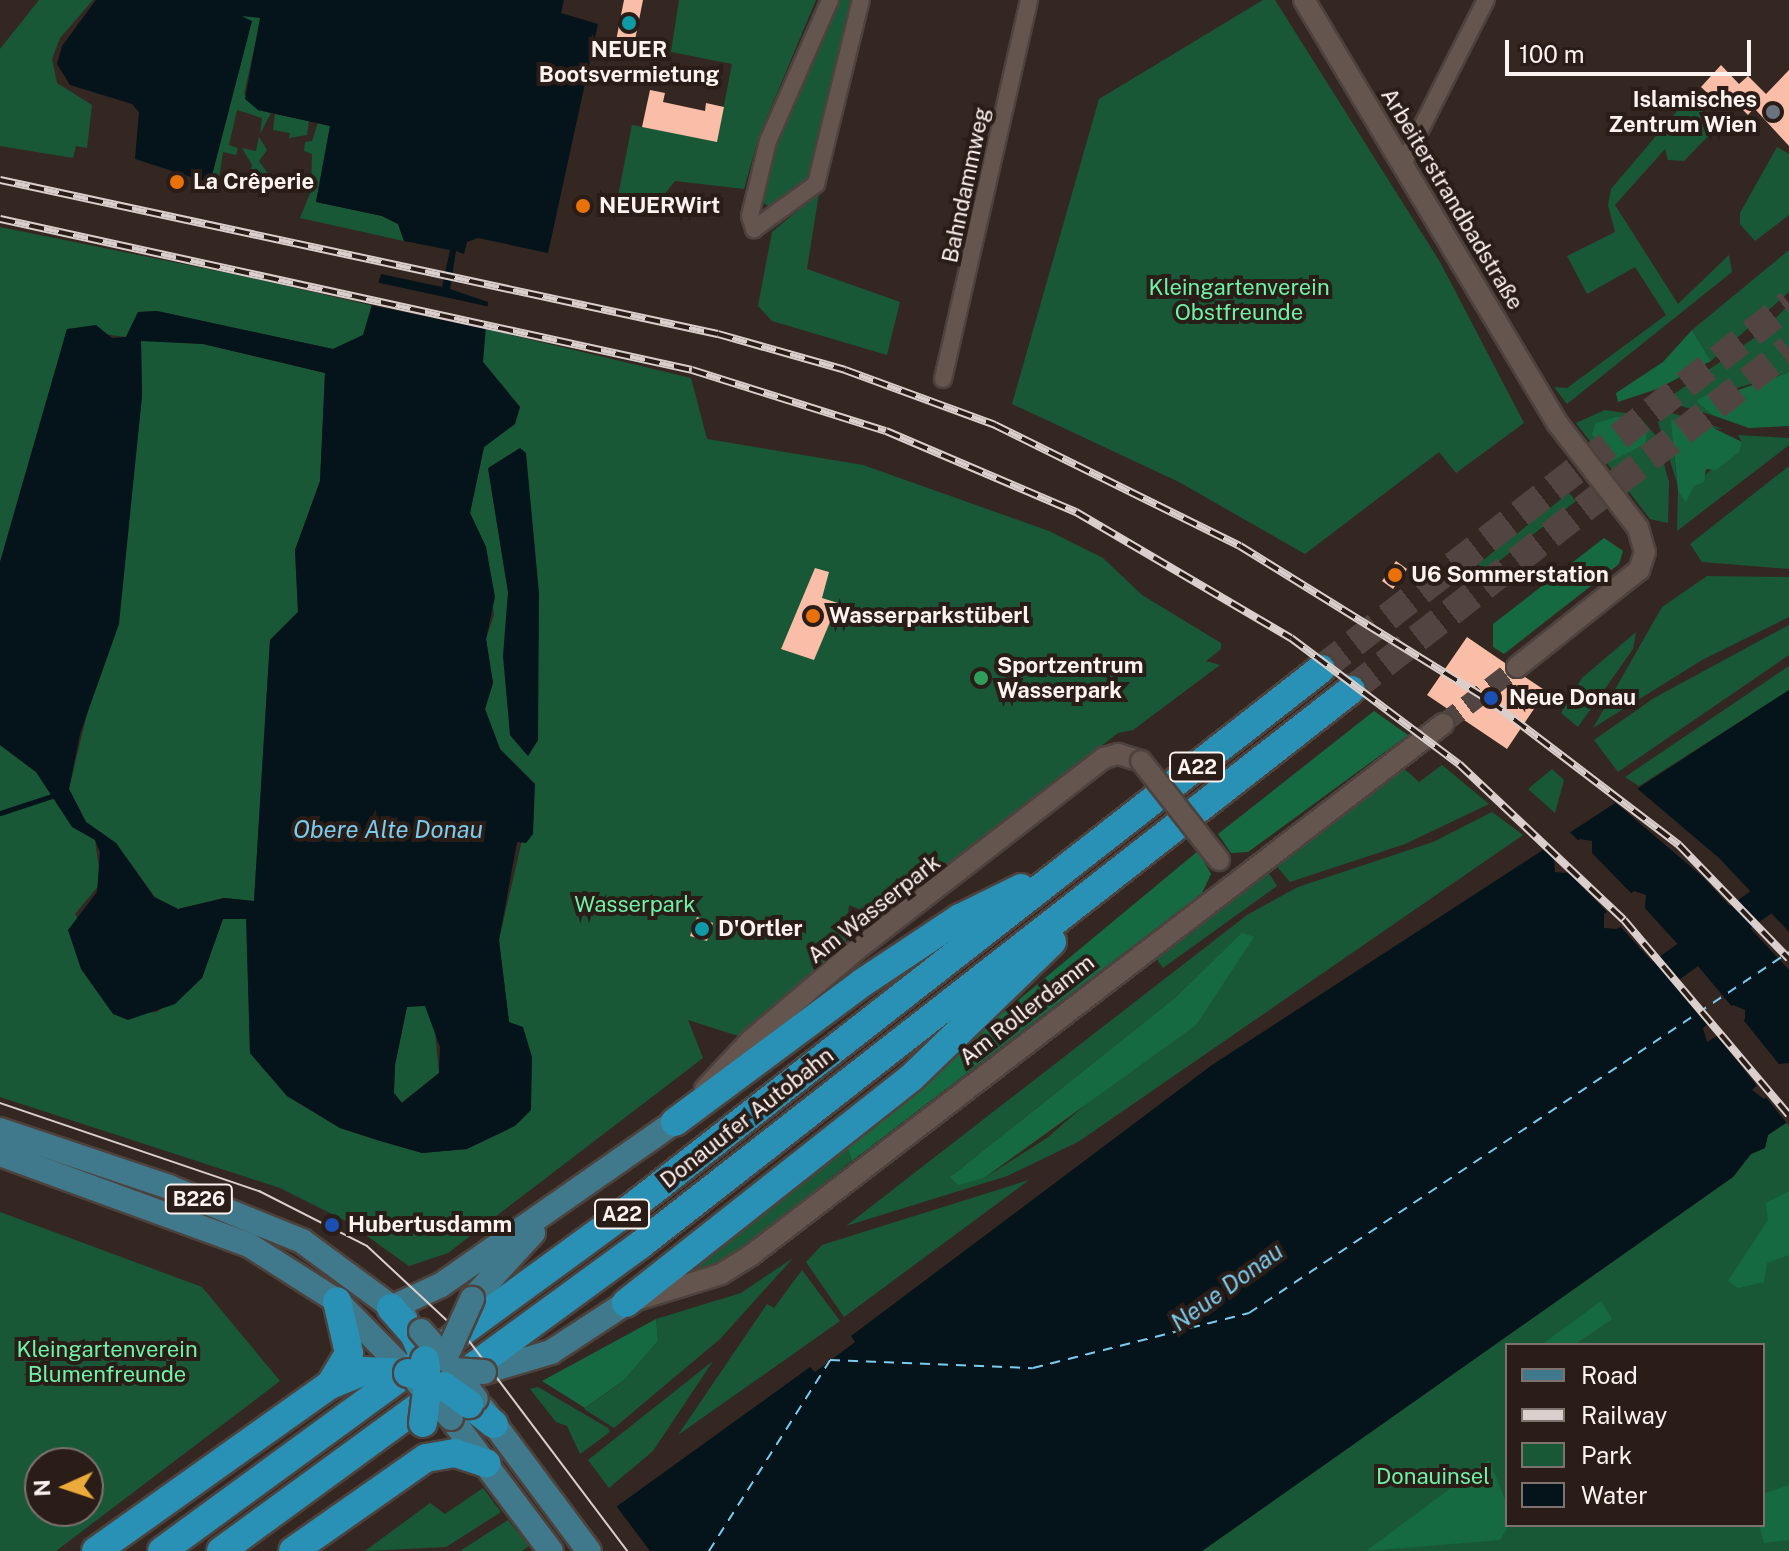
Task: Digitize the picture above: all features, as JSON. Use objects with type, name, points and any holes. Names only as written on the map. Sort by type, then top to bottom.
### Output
[{"type":"highway","name":"Donauufer Autobahn","points":[[162,1551],[618,1218],[1321,669]]},
{"type":"highway","name":"Donauufer Autobahn","points":[[221,1551],[640,1245],[1351,690]]},
{"type":"highway","points":[[675,1122],[960,918],[1072,864]]},
{"type":"highway","points":[[626,1303],[911,1078],[978,1019],[1127,865]]},
{"type":"highway","points":[[330,1385],[349,1353],[337,1301]]},
{"type":"highway","points":[[391,1308],[421,1363],[463,1414],[494,1424]]},
{"type":"highway","points":[[96,1551],[330,1385],[421,1363]]},
{"type":"highway","points":[[363,1498],[408,1450],[423,1423],[421,1363]]},
{"type":"highway","points":[[293,1551],[363,1498],[432,1456],[455,1453],[486,1463]]},
{"type":"main road","points":[[391,1308],[426,1295],[557,1208],[675,1122]]},
{"type":"main road","name":"B226","points":[[0,1130],[272,1227],[302,1241],[391,1308]]},
{"type":"main road","name":"B226","points":[[0,1154],[211,1227],[287,1266],[337,1301]]},
{"type":"main road","points":[[421,1363],[472,1299],[557,1208]]},
{"type":"main road","points":[[337,1301],[421,1363],[509,1372],[565,1345],[626,1303]]},
{"type":"main road","points":[[509,1372],[494,1424],[589,1551]]},
{"type":"main road","points":[[463,1414],[486,1463],[551,1551]]},
{"type":"street","points":[[830,0],[768,141],[750,216],[754,229],[816,184],[861,0]]},
{"type":"street","name":"Bahndammweg","points":[[943,379],[1029,0]]},
{"type":"street","name":"Arbeiterstrandbadstraße","points":[[1304,0],[1558,424],[1638,528],[1645,552],[1639,570],[1517,667]]},
{"type":"street","points":[[1403,164],[1486,0]]},
{"type":"street","name":"Am Rollerdamm","points":[[626,1303],[693,1284],[750,1256],[1234,879],[1443,724]]},
{"type":"street","name":"Am Wasserpark","points":[[675,1122],[751,1040],[860,947],[1104,758],[1118,754],[1141,761],[1234,879]]},
{"type":"green space","points":[[39,0],[93,0],[60,38],[52,59],[57,83],[92,105],[87,148],[76,146],[73,158],[0,146],[0,49]]},
{"type":"green space","points":[[679,0],[816,0],[759,136],[744,189],[675,181],[658,202],[632,200],[614,216],[632,125],[717,141],[732,64],[671,52]]},
{"type":"green space","points":[[837,0],[855,0],[811,177],[773,210],[758,198],[771,144]]},
{"type":"green space","name":"Kleingartenverein Obstfreunde","points":[[1263,0],[1275,0],[1440,262],[1524,423],[1456,473],[1439,452],[1305,554],[1179,482],[1012,404],[1099,99]]},
{"type":"green space","points":[[247,14],[261,18],[244,94],[258,110],[271,113],[260,134],[262,118],[237,110],[229,145],[238,148],[236,155],[223,152],[218,185],[210,183],[251,22],[241,18]]},
{"type":"green space","points":[[1688,98],[1725,133],[1712,132],[1684,161],[1668,160],[1665,149],[1615,205],[1678,304],[1729,255],[1732,272],[1567,404],[1554,387],[1567,388],[1666,315],[1635,267],[1587,294],[1567,256],[1615,232],[1608,205],[1611,189]]},
{"type":"green space","points":[[275,114],[309,121],[307,135],[289,138],[290,133],[273,130]]},
{"type":"green space","points":[[318,123],[330,126],[316,202],[382,216],[398,224],[404,241],[300,218],[311,191],[312,154],[304,151],[305,142],[312,141]]},
{"type":"green space","points":[[259,137],[267,150],[259,161],[271,178],[260,188],[249,183],[252,165],[242,148],[256,151]]},
{"type":"green space","points":[[1777,147],[1789,154],[1789,215],[1755,241],[1740,224],[1740,213]]},
{"type":"green space","points":[[819,193],[807,269],[900,302],[887,355],[772,321],[758,306],[772,232]]},
{"type":"green space","points":[[0,227],[374,306],[363,335],[333,349],[157,311],[138,312],[126,337],[67,329],[0,562]]},
{"type":"green space","points":[[1789,250],[1789,292],[1711,361],[1692,330]]},
{"type":"green space","points":[[1789,304],[1789,372],[1696,401],[1712,415],[1664,401],[1764,331]]},
{"type":"green space","name":"Wasserpark","points":[[482,328],[691,378],[707,439],[863,465],[1049,531],[1103,558],[1142,595],[1221,643],[1221,649],[1206,661],[1220,665],[1133,730],[1118,733],[879,917],[849,905],[844,962],[751,1040],[688,1020],[703,1058],[448,1253],[409,1266],[346,1221],[280,1188],[0,1097],[0,745],[36,772],[95,840],[101,883],[75,914],[133,1014],[157,1012],[202,978],[223,918],[247,919],[250,1053],[287,1096],[340,1128],[377,1140],[422,1153],[467,1149],[509,1022],[499,940],[535,784],[500,749],[485,709],[493,683],[486,639],[494,615],[486,547],[470,513],[484,447],[515,423],[520,407],[483,362]],"holes":[[[488,468],[535,628],[538,740],[528,756],[510,735],[508,592]]]},
{"type":"green space","points":[[1692,330],[1711,361],[1657,389],[1618,402],[1616,393],[1663,362]]},
{"type":"green space","points":[[141,340],[203,344],[325,373],[320,481],[295,550],[298,612],[270,640],[254,901],[224,898],[178,909],[155,897],[116,843],[86,822],[69,789],[125,555],[142,396]]},
{"type":"green space","points":[[1789,372],[1789,426],[1749,428],[1712,415],[1696,401],[1721,387],[1727,394]]},
{"type":"green space","points":[[1605,410],[1638,415],[1656,436],[1669,482],[1668,523],[1650,519],[1576,423]]},
{"type":"green space","points":[[1669,412],[1723,429],[1706,428],[1673,442],[1677,483],[1658,422]]},
{"type":"green space","points":[[1616,417],[1637,418],[1647,430],[1645,444],[1610,462],[1592,434],[1596,423]]},
{"type":"green space","points":[[1671,420],[1701,422],[1742,442],[1739,452],[1716,470],[1706,469],[1704,482],[1694,486],[1686,502],[1678,491]]},
{"type":"green space","points":[[1738,435],[1789,438],[1789,445],[1677,531],[1678,491],[1693,486],[1742,442]]},
{"type":"green space","points":[[1789,466],[1789,569],[1702,562],[1690,544]]},
{"type":"green space","points":[[1569,493],[1576,501],[1485,572],[1478,564]]},
{"type":"green space","points":[[1604,538],[1623,551],[1619,564],[1504,654],[1493,647],[1493,624]]},
{"type":"green space","points":[[1707,576],[1789,577],[1789,617],[1702,660],[1593,728],[1662,607]]},
{"type":"green space","points":[[1789,625],[1789,655],[1618,772],[1594,740],[1654,698]]},
{"type":"green space","points":[[1636,632],[1633,649],[1578,727],[1561,713],[1582,678]]},
{"type":"green space","points":[[1789,666],[1789,690],[1639,786],[1625,777]]},
{"type":"green space","points":[[1374,711],[1408,735],[1248,852],[1231,853],[1218,834]]},
{"type":"green space","points":[[1400,765],[1419,782],[1442,765],[1489,804],[1405,844],[1290,882],[1274,863]]},
{"type":"green space","points":[[1552,769],[1564,780],[1555,813],[1528,789]]},
{"type":"green space","points":[[1492,812],[1523,835],[1078,1142],[1007,1176],[846,1226],[1247,915],[1298,887],[1433,842]],"holes":[[[1242,934],[1091,1100],[1047,1138],[984,1178],[958,1184],[951,1176],[1176,997]]]},
{"type":"green space","points":[[1198,851],[1211,874],[1202,893],[852,1161],[846,1143]]},
{"type":"green space","points":[[1265,867],[1277,886],[1163,968],[1153,954]]},
{"type":"green space","points":[[1242,933],[1254,937],[1196,1025],[984,1178],[958,1185],[950,1177],[1176,997]]},
{"type":"green space","points":[[407,1006],[425,1006],[434,1022],[439,1073],[401,1103],[394,1093],[395,1065]]},
{"type":"green space","name":"Donauinsel","points":[[1789,1121],[1789,1551],[1202,1551],[1733,1177],[1751,1154],[1765,1148],[1768,1135]]},
{"type":"green space","points":[[846,1143],[852,1161],[726,1261],[677,1280],[682,1270]]},
{"type":"green space","points":[[1029,1180],[844,1317],[806,1262],[822,1245]]},
{"type":"green space","points":[[1789,1191],[1789,1255],[1767,1263],[1764,1282],[1738,1288],[1728,1281],[1768,1220],[1766,1203]]},
{"type":"green space","name":"Kleingartenverein Blumenfreunde","points":[[0,1212],[202,1287],[280,1381],[104,1515],[104,1447],[24,1447],[24,1527],[88,1527],[56,1551],[0,1551]]},
{"type":"green space","points":[[793,1258],[720,1339],[614,1428],[584,1409],[622,1382],[658,1341],[656,1319],[741,1293]]},
{"type":"green space","points":[[802,1270],[840,1321],[678,1435],[767,1304],[774,1308]]},
{"type":"green space","points":[[1601,1301],[1612,1319],[1577,1343],[1544,1343]]},
{"type":"green space","points":[[656,1319],[658,1341],[623,1381],[585,1408],[542,1381]]},
{"type":"green space","points":[[713,1361],[653,1451],[609,1488],[588,1460]]},
{"type":"green space","points":[[538,1387],[610,1432],[580,1454],[567,1426],[556,1422],[530,1389]]},
{"type":"green space","points":[[1489,1460],[1505,1499],[1505,1527],[1508,1527],[1500,1540],[1366,1551]]},
{"type":"green space","points":[[1789,1485],[1789,1540],[1764,1543],[1760,1527],[1765,1527],[1765,1493]]},
{"type":"green space","points":[[483,1488],[501,1512],[446,1547],[365,1551],[430,1503],[445,1514]]},
{"type":"green space","points":[[508,1520],[529,1546],[522,1551],[460,1551]]},
{"type":"water","name":"Obere Alte Donau","points":[[96,0],[564,0],[561,13],[598,24],[548,253],[478,238],[467,242],[464,254],[456,251],[450,289],[488,302],[483,362],[520,407],[515,424],[484,447],[470,513],[486,547],[495,597],[486,639],[493,683],[485,709],[500,749],[535,784],[533,834],[526,843],[517,842],[499,940],[509,1022],[523,1027],[532,1057],[531,1110],[515,1126],[467,1149],[422,1153],[377,1140],[340,1128],[287,1096],[250,1053],[246,919],[223,919],[202,978],[175,1004],[128,1020],[113,1014],[81,969],[68,930],[97,892],[100,852],[95,840],[72,827],[36,772],[0,745],[0,562],[67,329],[96,325],[112,338],[126,337],[138,312],[157,311],[333,349],[363,335],[381,274],[442,287],[450,250],[404,241],[398,224],[382,216],[316,202],[330,126],[258,110],[245,99],[260,18],[241,16],[252,21],[210,183],[135,159],[139,112],[132,104],[70,85],[57,64],[62,46]],"holes":[[[141,341],[203,344],[325,373],[320,481],[295,550],[298,612],[270,640],[254,901],[224,898],[178,909],[154,897],[116,843],[86,822],[69,789],[80,734],[119,624],[142,396]],[[425,1006],[440,1047],[439,1073],[402,1103],[394,1093],[395,1065],[407,1007]]]},
{"type":"water","points":[[520,448],[526,453],[539,593],[538,740],[528,756],[510,735],[503,656],[508,592],[488,468]]},
{"type":"water","name":"Neue Donau","points":[[1789,690],[1789,1063],[1779,1064],[1752,1090],[1764,1099],[1789,1080],[1789,1121],[1768,1135],[1765,1148],[1751,1154],[1733,1177],[1202,1551],[555,1551],[810,1367],[815,1372],[855,1342],[851,1336],[1212,1065]],"holes":[[[1580,839],[1592,841],[1592,853],[1566,873],[1555,872],[1554,859]],[[1634,891],[1646,895],[1645,908],[1617,929],[1604,928],[1604,914]],[[1685,948],[1696,950],[1696,961],[1671,981],[1659,981],[1658,968]],[[1733,1005],[1745,1010],[1745,1019],[1707,1042],[1703,1028]]]},
{"type":"pier","points":[[375,282],[491,307],[486,329],[370,305]]},
{"type":"pier","points":[[1633,785],[1719,858],[1789,932],[1789,970],[1703,877],[1610,798]]},
{"type":"pier","points":[[1564,827],[1581,843],[1557,862],[1539,845]]},
{"type":"pier","points":[[1589,850],[1634,896],[1609,914],[1565,869]]},
{"type":"pier","points":[[1642,905],[1685,952],[1661,971],[1618,924]]},
{"type":"pier","points":[[1692,959],[1734,1009],[1709,1027],[1668,978]]},
{"type":"pier","points":[[1741,1017],[1782,1068],[1758,1087],[1717,1036]]},
{"type":"pier","points":[[1789,1077],[1789,1126],[1764,1095]]},
{"type":"pier","points":[[614,1503],[650,1551],[551,1551],[553,1548]]},
{"type":"building","name":"NEUER Bootsvermietung","points":[[624,0],[643,0],[633,50],[615,46]]},
{"type":"building","name":"Islamisches Zentrum Wien","points":[[1721,65],[1739,84],[1748,76],[1766,94],[1789,70],[1789,146],[1754,108],[1748,115],[1730,97],[1721,106],[1701,87]]},
{"type":"building","points":[[650,90],[665,93],[663,102],[705,111],[706,103],[724,107],[717,142],[642,127]]},
{"type":"building","name":"U6 Sommerstation","points":[[1396,561],[1407,569],[1393,589],[1382,581]]},
{"type":"building","name":"Wasserparkstüberl","points":[[815,568],[829,572],[822,598],[838,603],[814,660],[781,649]]},
{"type":"building","name":"Neue Donau","points":[[1467,637],[1505,663],[1512,679],[1525,677],[1546,691],[1507,749],[1427,695]]},
{"type":"building","name":"D'Ortler","points":[[697,917],[713,923],[707,941],[690,936]]},
{"type":"waterway","points":[[0,813],[52,796]]},
{"type":"waterway","name":"Neue Donau","points":[[1624,1001],[1789,882]]},
{"type":"ferry route","points":[[709,1551],[830,1360],[1033,1368],[1249,1313],[1789,952]]},
{"type":"tunnel","points":[[1321,669],[1789,304]]},
{"type":"tunnel","points":[[1351,690],[1789,349]]},
{"type":"tunnel","points":[[1443,724],[1517,667]]},
{"type":"tram line","points":[[0,1103],[259,1191],[367,1246],[469,1341],[627,1551]]},
{"type":"railway","points":[[0,180],[718,334],[845,370],[995,425],[1240,546],[1490,701],[1679,845],[1789,959]]},
{"type":"railway","points":[[0,219],[692,370],[886,431],[1076,512],[1291,638],[1459,764],[1624,920],[1789,1115]]},
{"type":"place","name":"NEUER Bootsvermietung","points":[[629,23]]},
{"type":"place","name":"Islamisches Zentrum Wien","points":[[1773,112]]},
{"type":"place","name":"La Crêperie","points":[[177,182]]},
{"type":"place","name":"NEUERWirt","points":[[583,206]]},
{"type":"place","name":"U6 Sommerstation","points":[[1395,575]]},
{"type":"place","name":"Wasserparkstüberl","points":[[813,616]]},
{"type":"place","name":"Sportzentrum Wasserpark","points":[[981,678]]},
{"type":"place","name":"Neue Donau","points":[[1491,698]]},
{"type":"place","name":"D'Ortler","points":[[702,929]]},
{"type":"place","name":"Hubertusdamm","points":[[332,1225]]}]
